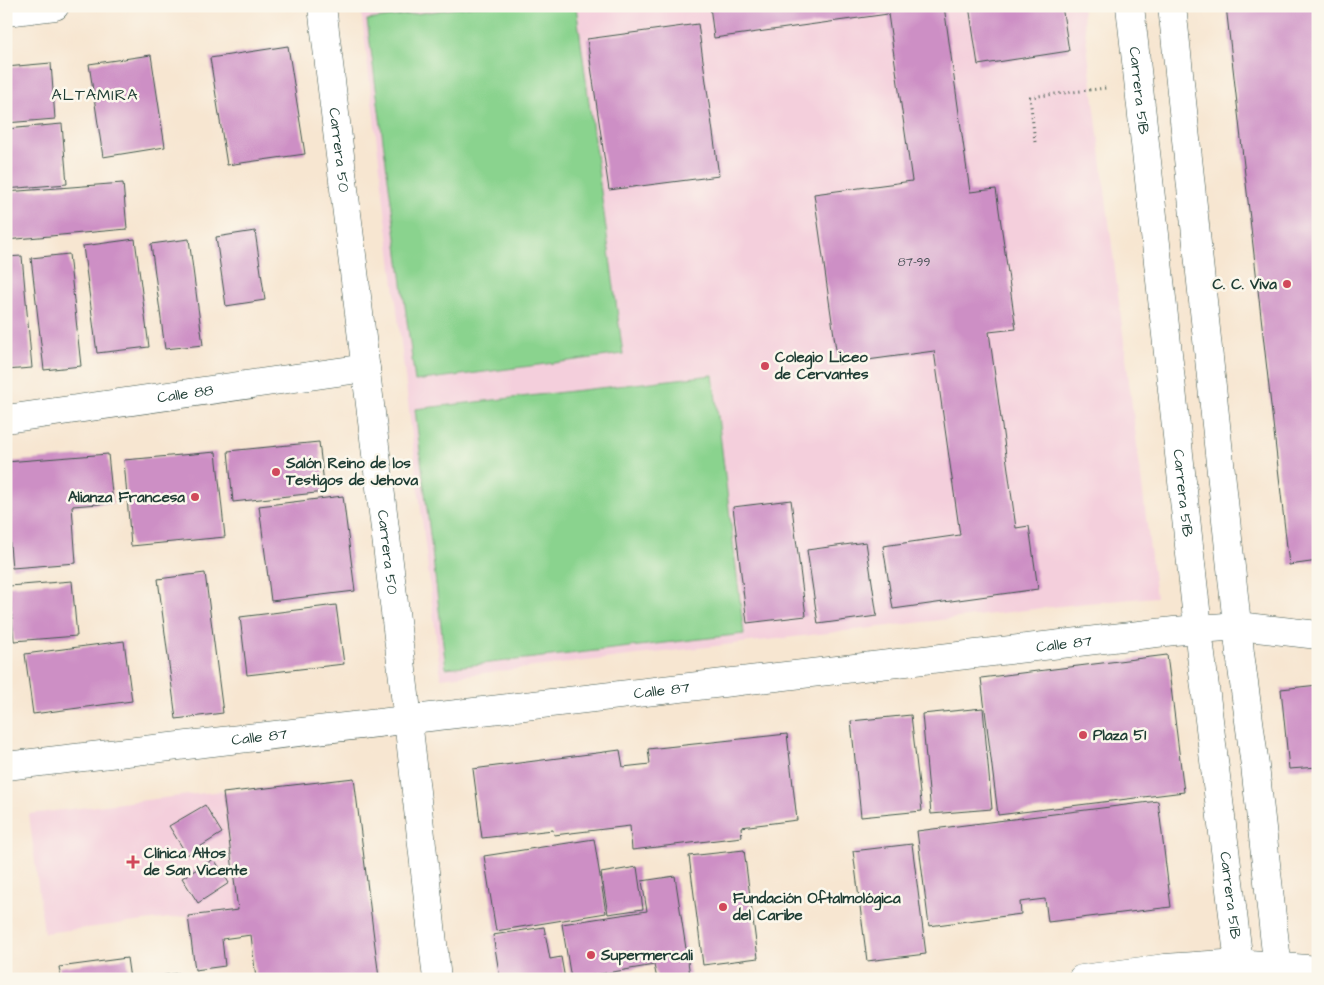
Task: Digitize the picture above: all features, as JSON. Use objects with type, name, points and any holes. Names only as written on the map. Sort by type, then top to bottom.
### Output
[{"type":"street","points":[[6,12],[55,6]]},
{"type":"street","name":"Carrera 50","points":[[322,6],[408,720],[437,979]]},
{"type":"street","name":"Carrera 51B","points":[[1130,6],[1199,629],[1240,971]]},
{"type":"street","points":[[1172,6],[1238,626],[1278,972]]},
{"type":"street","name":"Calle 88","points":[[6,419],[366,368]]},
{"type":"street","name":"Calle 87","points":[[6,766],[1071,642],[1199,629],[1238,626],[1318,635]]},
{"type":"street","points":[[1082,979],[1165,968],[1278,972],[1318,970]]},
{"type":"path","points":[[1035,142],[1030,97],[1106,88]]},
{"type":"shaded area","name":"Colegio Liceo de Cervantes","points":[[383,6],[1082,6],[1156,597],[1087,603],[441,678],[361,9]]},
{"type":"shaded area","name":"Clínica Altos de San Vicente","points":[[222,791],[237,910],[44,933],[29,814]]},
{"type":"green space","points":[[476,6],[576,6],[623,354],[415,381],[367,20]]},
{"type":"green space","points":[[713,375],[744,634],[446,668],[415,409]]},
{"type":"building","points":[[710,6],[944,6],[970,192],[996,189],[1016,329],[989,332],[1016,528],[1029,526],[1038,589],[893,609],[883,546],[960,535],[934,351],[838,364],[814,194],[912,181],[888,14],[714,38]]},
{"type":"building","points":[[969,6],[1062,6],[1069,51],[978,65]]},
{"type":"building","name":"C. C. Viva","points":[[1226,6],[1318,6],[1318,561],[1289,565]]},
{"type":"building","points":[[698,24],[719,176],[609,190],[587,39]]},
{"type":"building","points":[[288,46],[305,154],[227,165],[210,58]]},
{"type":"building","points":[[151,55],[165,147],[103,157],[89,64]]},
{"type":"building","points":[[51,63],[55,119],[6,123],[6,67]]},
{"type":"building","points":[[62,124],[67,184],[6,189],[6,129]]},
{"type":"building","points":[[123,183],[127,229],[6,240],[6,192]]},
{"type":"building","points":[[255,231],[265,300],[226,306],[216,237]]},
{"type":"building","points":[[135,239],[149,347],[97,353],[83,246]]},
{"type":"building","points":[[189,239],[203,345],[165,349],[151,244]]},
{"type":"building","points":[[69,254],[81,366],[44,370],[31,258]]},
{"type":"building","points":[[22,256],[32,368],[6,370],[6,257]]},
{"type":"building","name":"Salón Reino de los Testigos de Jehova","points":[[319,442],[325,492],[233,502],[228,451]]},
{"type":"building","points":[[216,452],[225,537],[131,546],[124,460]]},
{"type":"building","points":[[108,454],[113,503],[72,506],[76,563],[12,568],[6,499],[6,462]]},
{"type":"building","points":[[343,496],[355,591],[271,601],[259,506]]},
{"type":"building","points":[[791,500],[806,616],[747,623],[733,507]]},
{"type":"building","points":[[866,542],[877,616],[818,624],[807,550]]},
{"type":"building","points":[[205,573],[223,713],[176,719],[158,579]]},
{"type":"building","points":[[72,581],[77,636],[14,641],[9,586]]},
{"type":"building","points":[[336,605],[344,664],[247,675],[240,617]]},
{"type":"building","points":[[124,641],[132,701],[33,714],[25,654]]},
{"type":"building","name":"Plaza 51","points":[[1167,655],[1184,792],[998,815],[981,678]]},
{"type":"building","points":[[1318,685],[1318,767],[1289,769],[1281,689]]},
{"type":"building","points":[[983,708],[992,809],[931,814],[922,714]]},
{"type":"building","points":[[911,715],[922,811],[861,817],[851,721]]},
{"type":"building","points":[[787,734],[797,820],[741,827],[742,837],[632,850],[630,826],[554,835],[553,830],[482,838],[473,769],[620,750],[623,767],[650,764],[648,749]]},
{"type":"building","points":[[354,778],[379,978],[256,979],[251,935],[222,939],[225,966],[195,970],[188,916],[238,910],[223,793]]},
{"type":"building","points":[[1158,801],[1171,907],[1048,922],[1045,899],[1020,902],[1021,914],[929,926],[917,831]]},
{"type":"building","points":[[205,805],[222,833],[187,855],[169,826]]},
{"type":"building","points":[[594,839],[606,913],[496,931],[484,856]]},
{"type":"building","points":[[912,844],[926,954],[867,961],[853,851]]},
{"type":"building","name":"Fundación Oftalmológica del Caribe","points":[[744,850],[758,958],[703,965],[689,856]]},
{"type":"building","points":[[214,859],[229,883],[198,903],[182,878]]},
{"type":"building","points":[[637,867],[643,909],[608,914],[601,873]]},
{"type":"building","points":[[675,876],[690,975],[657,979],[654,965],[571,979],[562,924],[647,911],[642,881]]},
{"type":"building","points":[[544,927],[550,959],[561,957],[565,979],[500,979],[493,935]]},
{"type":"building","points":[[127,958],[130,979],[61,979],[59,967]]},
{"type":"building","points":[[179,973],[180,979],[147,979],[147,978]]},
{"type":"place","name":"C. C. Viva","points":[[1287,284]]},
{"type":"place","name":"Colegio Liceo de Cervantes","points":[[765,366]]},
{"type":"place","name":"Salón Reino de los Testigos de Jehova","points":[[276,472]]},
{"type":"place","name":"Alianza Francesa","points":[[195,497]]},
{"type":"place","name":"Plaza 51","points":[[1083,735]]},
{"type":"place","name":"Clínica Altos de San Vicente","points":[[133,862]]},
{"type":"place","name":"Fundación Oftalmológica del Caribe","points":[[723,907]]},
{"type":"place","name":"Supermercali","points":[[591,955]]},
{"type":"district","name":"ALTAMIRA","points":[[95,95]]}]
